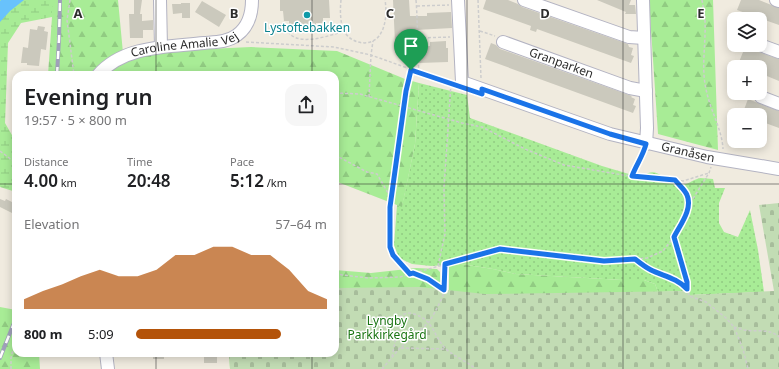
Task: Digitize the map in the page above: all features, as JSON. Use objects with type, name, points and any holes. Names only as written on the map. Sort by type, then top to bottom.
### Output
[{"type":"street","points":[[160,0],[161,48]]},
{"type":"street","name":"Caroline Amalie Vej","points":[[103,71],[115,60],[129,53],[223,41],[236,36],[250,19],[252,0]]},
{"type":"street","points":[[524,0],[629,37],[644,38]]},
{"type":"street","points":[[643,0],[647,128],[646,144]]},
{"type":"street","points":[[456,84],[460,36],[458,2]]},
{"type":"street","name":"Granparken","points":[[503,42],[630,88],[646,90]]},
{"type":"street","points":[[767,48],[779,52]]},
{"type":"street","name":"Granåsen","points":[[456,84],[482,89],[610,134],[646,144],[707,158],[718,158],[779,169]]},
{"type":"street","points":[[767,99],[779,104]]},
{"type":"street","points":[[106,357],[108,369]]},
{"type":"path","points":[[70,0],[67,20],[73,71]]},
{"type":"path","points":[[341,0],[341,14],[344,31],[352,40],[359,43],[373,41],[378,38],[385,20],[385,0]]},
{"type":"path","points":[[416,0],[418,38],[416,45],[419,72]]},
{"type":"path","points":[[478,0],[482,89]]},
{"type":"path","points":[[339,274],[368,278],[400,277],[500,249],[604,261],[647,258],[663,251],[674,237],[689,205],[718,158],[722,138],[713,115],[706,89],[704,68],[706,20],[702,0]]},
{"type":"path","points":[[417,6],[458,2]]},
{"type":"path","points":[[286,27],[287,32],[290,35],[296,38],[306,39],[320,38],[344,31]]},
{"type":"path","points":[[480,31],[501,38],[503,42]]},
{"type":"path","points":[[236,36],[245,42],[334,47],[371,55],[411,70],[456,84],[448,120],[444,188],[445,234],[438,266]]},
{"type":"path","points":[[418,38],[460,36]]},
{"type":"path","points":[[369,97],[373,41]]},
{"type":"path","points":[[410,274],[393,255],[390,247],[392,198],[404,107],[411,70]]},
{"type":"path","points":[[339,92],[360,94],[448,120],[482,127],[525,149],[564,165],[632,176],[683,181],[709,173]]},
{"type":"path","points":[[632,176],[634,169],[644,153],[646,144]]},
{"type":"path","points":[[0,151],[12,160]]},
{"type":"path","points":[[339,157],[367,172],[377,174],[392,198]]},
{"type":"path","points":[[675,180],[687,195],[689,205]]},
{"type":"path","points":[[674,237],[687,282],[689,296],[706,302],[726,318],[734,327],[743,349],[748,369]]},
{"type":"path","points":[[635,259],[651,270],[682,284],[687,289]]},
{"type":"path","points":[[382,369],[400,348],[429,322],[443,296],[445,264]]},
{"type":"path","points":[[413,273],[428,279],[444,290]]},
{"type":"path","points":[[392,357],[400,317],[403,314],[410,313],[420,316],[429,322],[445,349],[476,369]]},
{"type":"path","points":[[734,327],[744,330],[772,332],[779,337]]},
{"type":"path","points":[[400,348],[445,349]]},
{"type":"path","points":[[12,354],[12,369]]},
{"type":"green space","points":[[0,0],[52,0],[52,17],[21,23],[8,43],[5,123],[12,135],[12,191],[0,187]]},
{"type":"green space","points":[[52,0],[118,0],[123,53],[251,47],[337,51],[405,79],[419,83],[415,144],[402,207],[339,183],[339,71],[48,71]]},
{"type":"green space","points":[[649,0],[713,0],[718,150],[658,134]]},
{"type":"green space","points":[[419,83],[467,95],[470,118],[602,166],[629,174],[644,176],[652,172],[659,174],[674,183],[682,185],[700,178],[713,179],[715,188],[725,188],[719,203],[719,223],[724,232],[738,237],[750,210],[764,292],[689,295],[689,291],[658,292],[655,284],[644,280],[516,274],[461,264],[431,266],[412,264],[399,258],[394,245],[397,205],[402,206],[415,144]]},
{"type":"green space","name":"Lyngby Parkkirkegård","points":[[779,203],[779,369],[230,369],[229,357],[339,357],[339,288],[419,287],[485,294],[689,291],[690,295],[774,291],[759,205]]},
{"type":"green space","points":[[461,264],[516,274],[644,280],[655,284],[658,292],[654,312],[449,294],[449,265]]},
{"type":"green space","points":[[416,268],[437,269],[440,272],[441,295],[373,349],[339,354],[339,270],[371,273]]},
{"type":"green space","points":[[0,307],[12,309],[12,357],[39,357],[40,369],[0,369]]},
{"type":"green space","points":[[229,357],[316,357],[230,369]]},
{"type":"water","points":[[1,0],[24,0],[10,11],[0,22]]},
{"type":"building","points":[[134,0],[142,0],[140,14],[142,14],[142,21],[153,20],[153,30],[143,30],[143,38],[130,38],[129,14],[134,14]]},
{"type":"building","name":"Lystoftebakken","points":[[280,0],[329,0],[330,18],[323,18],[323,23],[316,23],[316,25],[289,26],[289,21],[284,21],[283,11],[280,11]]},
{"type":"building","points":[[393,0],[409,0],[410,16],[427,16],[427,13],[451,12],[452,28],[415,30],[411,36],[411,46],[415,47],[430,46],[430,42],[446,41],[446,48],[448,48],[448,62],[419,63],[419,60],[402,60],[401,43],[395,43]]},
{"type":"building","points":[[486,0],[508,0],[522,7],[628,44],[629,47],[633,48],[631,55],[634,56],[631,63],[537,29],[536,32],[530,30],[531,26],[483,9]]},
{"type":"building","points":[[597,0],[631,0],[629,5],[635,5],[636,14],[625,14],[626,12]]},
{"type":"building","points":[[741,0],[759,0],[779,8],[779,25],[767,21],[767,12],[743,12],[737,10]]},
{"type":"building","points":[[202,1],[226,15],[219,27],[195,12]]},
{"type":"building","points":[[190,3],[190,18],[182,18],[182,13],[173,14],[172,4]]},
{"type":"building","points":[[38,26],[45,27],[44,31],[48,32],[46,50],[41,49],[39,66],[21,63],[23,47],[28,48],[30,29],[37,30]]},
{"type":"building","points":[[491,43],[500,49],[632,96],[631,97],[635,99],[633,105],[636,106],[633,113],[485,59]]},
{"type":"building","points":[[743,52],[759,52],[779,59],[779,81],[767,76],[767,60],[740,60]]},
{"type":"building","points":[[748,100],[751,100],[779,111],[779,128],[767,124],[767,108],[745,108]]},
{"type":"building","points":[[0,199],[5,201],[6,199],[12,202],[12,213],[0,207]]},
{"type":"building","points":[[153,357],[164,357],[164,359],[153,359]]},
{"type":"building","points":[[204,357],[217,357],[217,363],[204,363]]},
{"type":"railway","points":[[57,71],[60,0]]},
{"type":"railway","points":[[0,358],[12,328]]},
{"type":"place","name":"Lystoftebakken","points":[[307,15]]},
{"type":"route","points":[[411,70],[482,94],[482,89],[610,134],[646,144],[644,153],[634,169],[632,176],[675,180],[687,195],[689,205],[688,210],[674,237],[687,282],[687,289],[682,284],[651,270],[635,259],[604,261],[500,249],[445,264],[444,290],[428,279],[413,273],[410,274],[393,255],[390,247],[390,207],[406,91],[411,70]]}]
